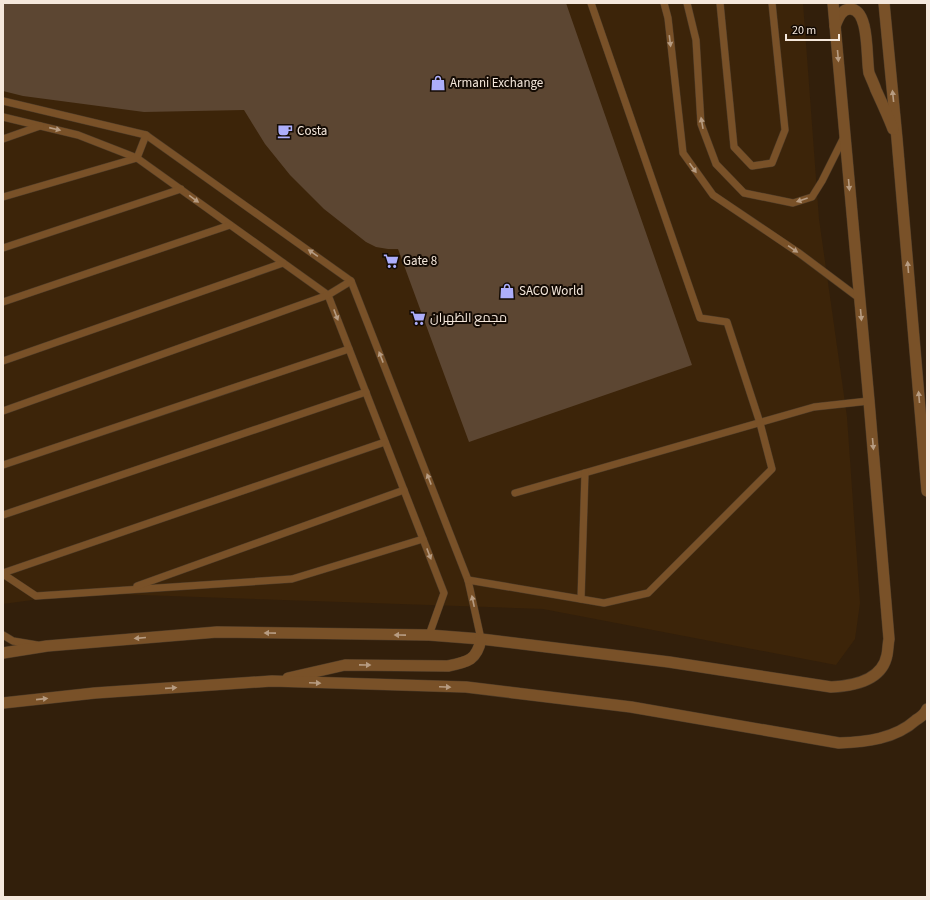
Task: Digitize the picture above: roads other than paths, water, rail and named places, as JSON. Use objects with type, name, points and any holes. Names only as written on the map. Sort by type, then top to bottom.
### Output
[{"type":"street","points":[[3,653],[47,646],[217,632],[429,635],[481,639],[669,662],[831,687],[849,686],[865,682],[880,670],[887,656],[889,639],[833,3]]},
{"type":"street","points":[[884,3],[927,491]]},
{"type":"street","points":[[835,27],[844,11],[850,9],[856,10],[861,16],[864,24],[869,73],[897,139]]},
{"type":"street","points":[[272,681],[345,664],[448,666],[471,659],[479,650],[481,639]]},
{"type":"street","points":[[3,660],[47,646]]},
{"type":"street","points":[[3,703],[95,693],[272,681],[466,688],[631,707],[839,743],[862,742],[887,737],[910,726],[925,713],[927,709]]},
{"type":"lane","points":[[468,580],[604,603],[648,593],[772,469],[760,423],[727,322],[700,318],[591,3]]},
{"type":"lane","points":[[664,3],[668,25],[683,153],[713,195],[799,253],[859,298]]},
{"type":"lane","points":[[687,3],[696,40],[701,124],[716,164],[744,193],[793,203],[812,197],[822,181],[845,134]]},
{"type":"lane","points":[[720,3],[734,147],[752,166],[772,163],[785,130],[772,3]]},
{"type":"lane","points":[[3,101],[146,134],[351,281],[468,580],[481,639]]},
{"type":"lane","points":[[3,117],[78,135],[137,158],[328,295],[444,593],[429,635]]},
{"type":"lane","points":[[3,139],[40,126]]},
{"type":"lane","points":[[137,158],[146,134]]},
{"type":"lane","points":[[3,197],[137,158]]},
{"type":"lane","points":[[3,248],[181,189]]},
{"type":"lane","points":[[3,302],[230,225]]},
{"type":"lane","points":[[3,361],[283,263]]},
{"type":"lane","points":[[3,412],[328,295],[351,281]]},
{"type":"lane","points":[[3,465],[349,349]]},
{"type":"lane","points":[[3,514],[366,392]]},
{"type":"lane","points":[[515,493],[814,407],[869,401]]},
{"type":"lane","points":[[3,574],[385,442]]},
{"type":"lane","points":[[581,599],[585,472]]},
{"type":"lane","points":[[128,590],[404,490]]},
{"type":"lane","points":[[3,574],[36,596],[292,579],[424,540]]},
{"type":"lane","points":[[3,636],[13,641],[47,646]]},
{"type":"place","name":"Armani Exchange","points":[[438,83]]},
{"type":"place","name":"Costa","points":[[285,131]]},
{"type":"place","name":"Gate 8","points":[[391,261]]},
{"type":"place","name":"SACO World","points":[[507,291]]},
{"type":"place","name":"مجمع الظهران","points":[[418,318]]}]
